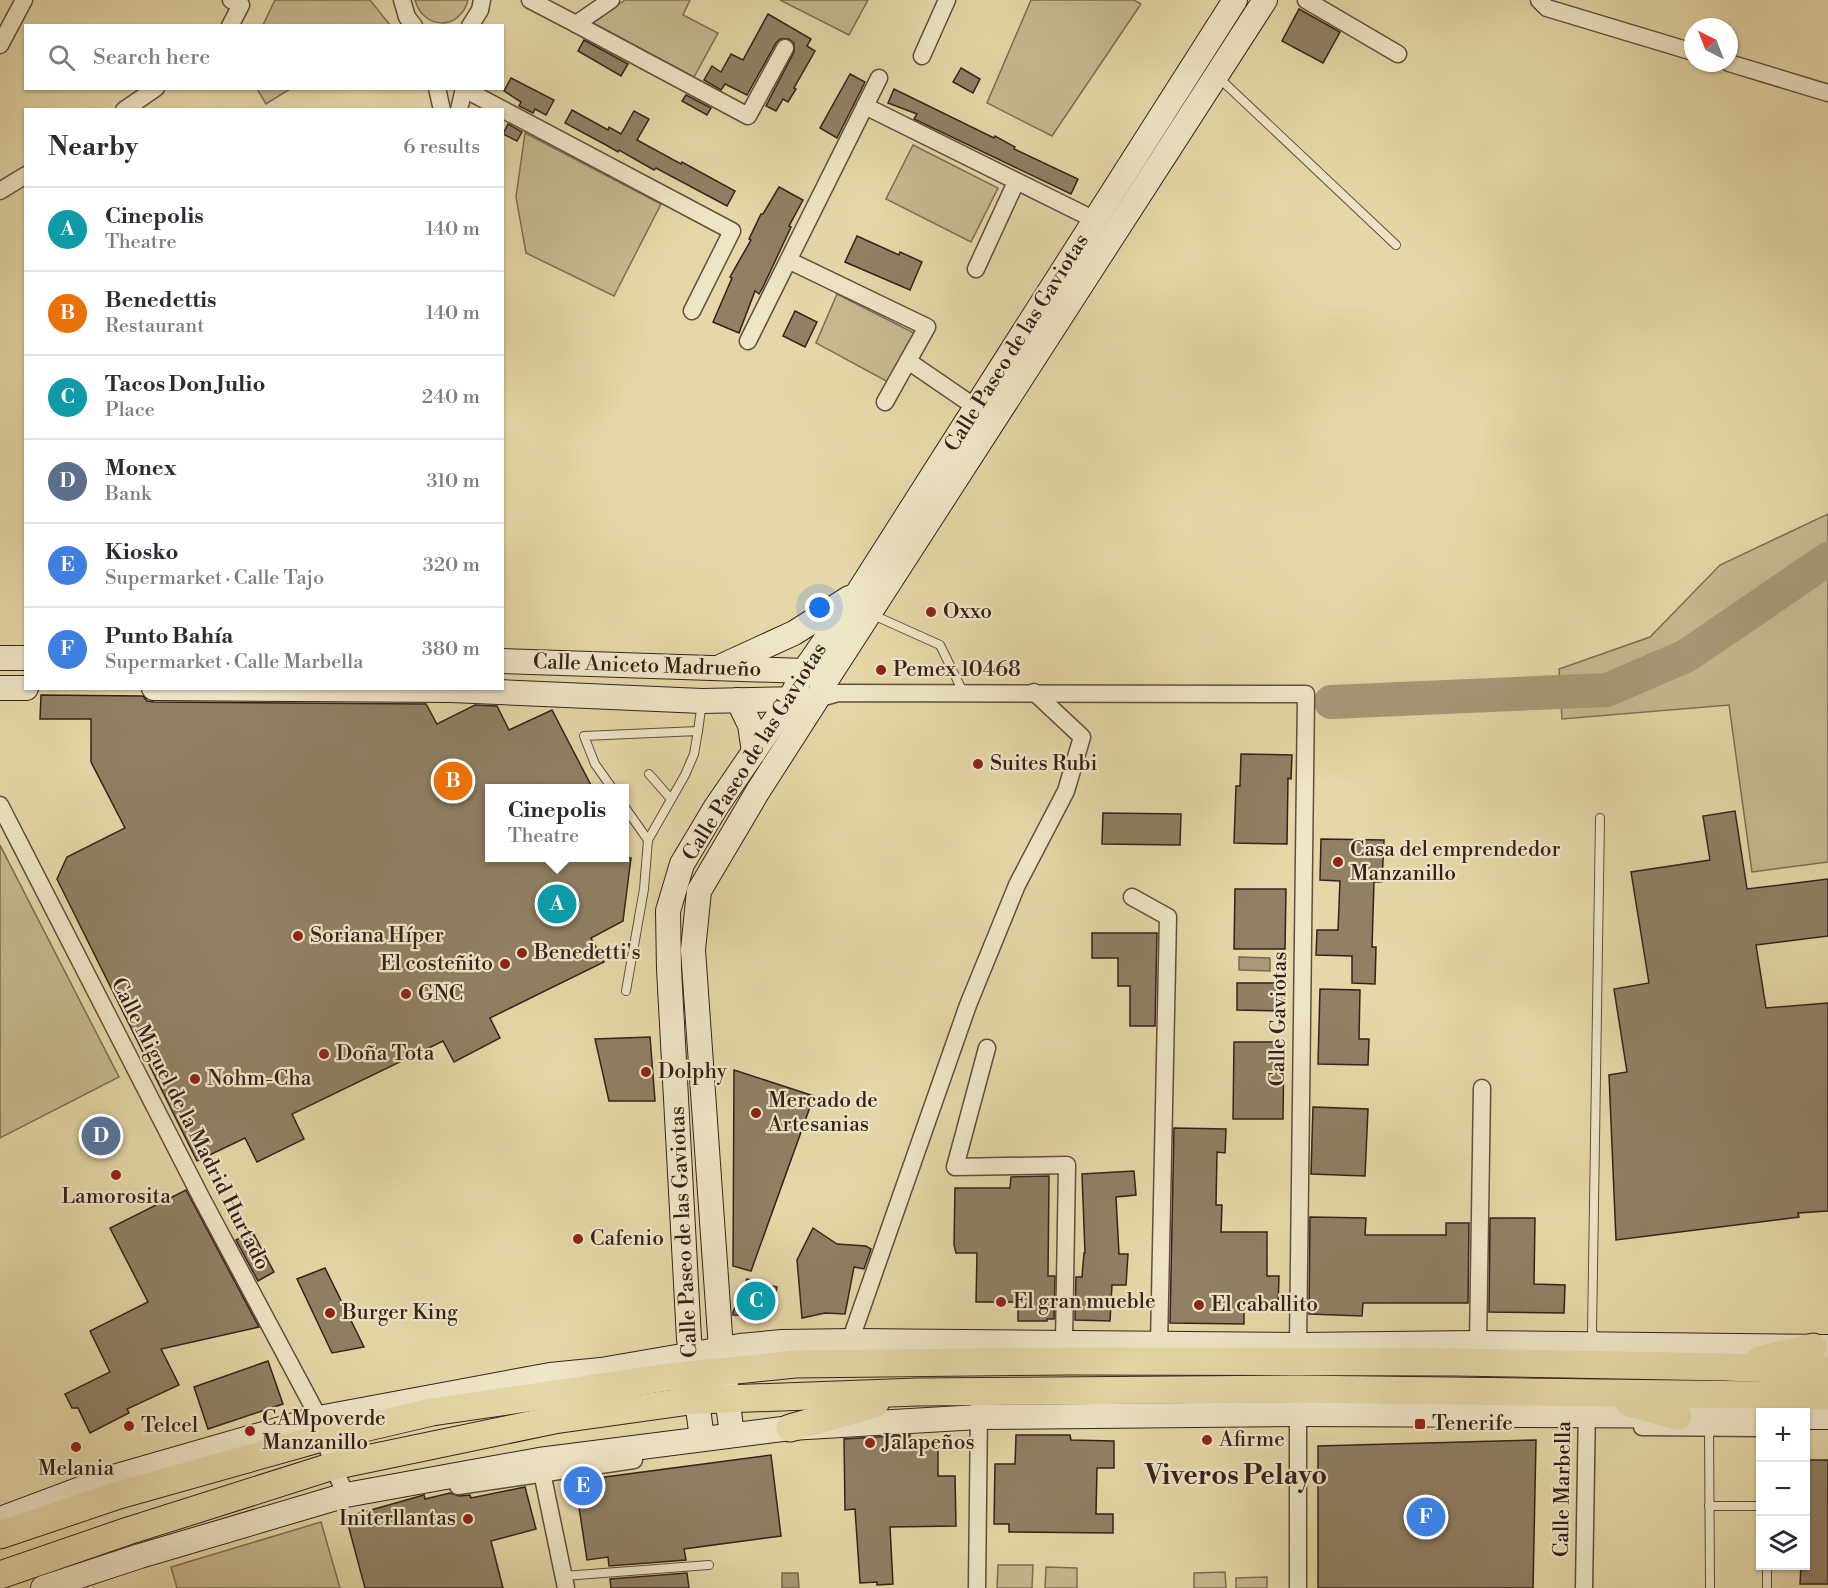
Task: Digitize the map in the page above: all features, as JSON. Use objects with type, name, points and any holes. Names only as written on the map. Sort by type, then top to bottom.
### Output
[{"type":"main road","name":"Calle Paseo de las Gaviotas","points":[[732,1435],[723,1360],[693,950],[699,891],[758,790],[828,690],[1095,220],[1235,0]]},
{"type":"main road","name":"Calle Paseo de las Gaviotas","points":[[702,1439],[688,1328],[670,993],[668,910],[682,864],[716,807],[790,699],[804,672],[1218,77],[1265,0]]},
{"type":"main road","points":[[719,667],[794,633],[859,591]]},
{"type":"main road","points":[[0,658],[24,658]]},
{"type":"main road","name":"Calle Aniceto Madrueño","points":[[504,661],[719,667],[804,672],[828,690]]},
{"type":"main road","points":[[0,688],[24,688]]},
{"type":"main road","name":"Calle Aniceto Madrueño","points":[[473,690],[702,701],[790,699],[828,690]]},
{"type":"main road","points":[[738,700],[750,725],[754,752]]},
{"type":"main road","points":[[0,1575],[128,1531],[333,1466],[554,1420],[694,1376],[723,1360],[782,1342],[1064,1341],[1159,1344],[1478,1343],[1821,1347]]},
{"type":"main road","points":[[1602,1346],[1693,1366]]},
{"type":"main road","points":[[1726,1367],[1821,1347]]},
{"type":"main road","points":[[723,1360],[795,1364],[1455,1362],[1828,1371]]},
{"type":"main road","points":[[0,1519],[110,1478],[322,1427],[694,1376],[728,1398],[917,1392],[979,1411],[1298,1419],[1587,1412],[1828,1396]]},
{"type":"main road","points":[[43,1588],[140,1556],[345,1495],[541,1467],[702,1439],[790,1428],[979,1411],[1296,1389],[1587,1412],[1678,1416],[1709,1422],[1756,1417]]},
{"type":"main road","points":[[790,1428],[917,1392]]},
{"type":"main road","points":[[1810,1417],[1828,1417]]},
{"type":"main road","points":[[0,1535],[322,1427]]},
{"type":"street","points":[[0,45],[24,0]]},
{"type":"street","points":[[231,0],[241,5],[231,24]]},
{"type":"street","points":[[530,0],[748,116],[785,48]]},
{"type":"street","points":[[576,24],[611,0]]},
{"type":"street","points":[[922,56],[947,0]]},
{"type":"street","points":[[1306,0],[1398,54]]},
{"type":"street","points":[[1539,0],[1547,8],[1684,49]]},
{"type":"street","points":[[399,3],[413,24]]},
{"type":"street","points":[[1738,66],[1828,93]]},
{"type":"street","points":[[748,341],[790,261],[879,78]]},
{"type":"street","points":[[127,108],[153,90]]},
{"type":"street","points":[[437,90],[441,108]]},
{"type":"street","points":[[459,108],[464,90]]},
{"type":"street","points":[[466,90],[500,108]]},
{"type":"street","points":[[865,106],[1095,220]]},
{"type":"street","points":[[504,110],[732,231],[692,311]]},
{"type":"street","points":[[0,191],[24,175]]},
{"type":"street","points":[[976,269],[1016,182]]},
{"type":"street","points":[[790,261],[927,327],[885,402]]},
{"type":"street","points":[[908,361],[985,414]]},
{"type":"street","points":[[828,690],[1034,692],[1082,737],[1066,791],[1017,885],[968,1005],[854,1330],[854,1341]]},
{"type":"street","name":"Calle Gaviotas","points":[[1034,692],[1306,694],[1298,1345]]},
{"type":"street","name":"Calle Miguel de la Madrid Hurtado","points":[[0,805],[202,1200],[322,1427],[333,1466],[345,1495]]},
{"type":"street","points":[[1132,897],[1168,917],[1159,1344]]},
{"type":"street","points":[[987,1048],[955,1167],[1067,1165],[1064,1341]]},
{"type":"street","points":[[1478,1343],[1482,1088]]},
{"type":"street","points":[[78,1588],[349,1504],[541,1467],[790,1438],[979,1411],[976,1588]]},
{"type":"street","points":[[1587,1412],[1756,1427]]},
{"type":"street","name":"Calle Marbella","points":[[1584,1588],[1587,1412]]},
{"type":"street","points":[[1298,1419],[1298,1588]]},
{"type":"street","points":[[1810,1428],[1828,1428]]},
{"type":"street","points":[[541,1467],[565,1582]]},
{"type":"lane","points":[[1218,77],[1395,245]]},
{"type":"lane","points":[[870,613],[940,645],[963,693]]},
{"type":"lane","points":[[626,990],[644,889],[648,840],[694,754],[702,701]]},
{"type":"lane","points":[[609,784],[595,764],[584,736],[698,731]]},
{"type":"lane","points":[[649,774],[671,799]]},
{"type":"lane","points":[[629,813],[648,840]]},
{"type":"lane","points":[[1600,818],[1592,1332],[1602,1346]]},
{"type":"lane","points":[[1709,1422],[1710,1588]]},
{"type":"lane","points":[[1709,1506],[1756,1506]]},
{"type":"lane","points":[[565,1582],[709,1565]]},
{"type":"lane","points":[[1767,1570],[1767,1588]]},
{"type":"shaded area","points":[[275,0],[370,0],[389,24],[263,24]]},
{"type":"shaded area","points":[[415,0],[468,0],[464,10],[457,17],[450,22],[442,23],[426,17],[419,10]]},
{"type":"shaded area","points":[[625,0],[690,0],[683,15],[718,33],[694,77],[593,23]]},
{"type":"shaded area","points":[[780,0],[868,0],[849,35]]},
{"type":"shaded area","points":[[1031,0],[1134,0],[1141,4],[1052,136],[987,103]]},
{"type":"shaded area","points":[[258,90],[288,90],[266,104]]},
{"type":"shaded area","points":[[525,133],[661,204],[614,296],[526,253],[516,197]]},
{"type":"shaded area","points":[[913,145],[998,188],[971,242],[886,199]]},
{"type":"shaded area","points":[[837,294],[916,334],[888,382],[816,343]]},
{"type":"shaded area","points":[[1828,514],[1828,862],[1752,872],[1729,705],[1562,719],[1559,669],[1650,637],[1720,565]]},
{"type":"shaded area","points":[[0,845],[119,1077],[0,1138]]},
{"type":"shaded area","points":[[1239,957],[1270,958],[1270,971],[1239,970]]},
{"type":"shaded area","points":[[321,1522],[340,1588],[177,1588],[171,1567]]},
{"type":"shaded area","points":[[998,1565],[1033,1565],[1032,1588],[997,1588]]},
{"type":"shaded area","points":[[1046,1567],[1077,1568],[1077,1588],[1045,1588]]},
{"type":"shaded area","points":[[1225,1572],[1226,1588],[1194,1588],[1194,1573]]},
{"type":"shaded area","points":[[782,1573],[798,1573],[799,1588],[782,1588]]},
{"type":"shaded area","points":[[1267,1577],[1267,1588],[1236,1588],[1236,1578]]},
{"type":"building","points":[[1299,9],[1340,32],[1323,63],[1282,41]]},
{"type":"building","points":[[768,14],[811,39],[807,46],[815,51],[788,102],[783,99],[776,111],[766,106],[794,52],[794,43],[789,39],[780,39],[776,43],[747,95],[725,84],[721,90],[704,80],[712,66],[721,72],[731,54],[743,60]]},
{"type":"building","points":[[584,40],[628,64],[621,76],[578,51]]},
{"type":"building","points":[[961,68],[980,79],[973,93],[953,82]]},
{"type":"building","points":[[850,74],[865,82],[837,138],[820,128]]},
{"type":"building","points":[[511,78],[554,100],[546,115],[535,109],[533,113],[519,106],[521,102],[504,91]]},
{"type":"building","points":[[894,89],[994,138],[995,136],[1015,147],[1014,149],[1078,179],[1071,194],[914,119],[917,114],[888,103]]},
{"type":"building","points":[[686,95],[711,108],[707,115],[682,101]]},
{"type":"building","points":[[572,110],[608,130],[609,127],[621,134],[634,111],[649,119],[637,140],[735,191],[727,206],[565,123]]},
{"type":"building","points":[[508,124],[522,132],[517,141],[504,134]]},
{"type":"building","points":[[779,187],[803,200],[789,226],[791,227],[763,287],[759,294],[755,291],[739,333],[713,322],[732,278],[730,277],[751,240],[749,239],[761,214]]},
{"type":"building","points":[[857,236],[899,255],[900,252],[922,262],[910,290],[845,262]]},
{"type":"building","points":[[795,311],[817,322],[805,347],[783,336]]},
{"type":"building","name":"Soriana Híper","points":[[41,695],[143,696],[147,701],[154,702],[426,704],[437,724],[475,705],[497,706],[509,730],[552,710],[590,784],[485,784],[485,862],[629,862],[631,858],[623,921],[591,938],[604,962],[490,1018],[500,1038],[454,1062],[443,1041],[292,1114],[304,1139],[257,1162],[245,1138],[197,1161],[57,879],[67,857],[125,828],[91,762],[91,719],[40,719]]},
{"type":"building","points":[[1241,754],[1292,755],[1291,779],[1288,778],[1287,844],[1234,843],[1236,786],[1240,786]]},
{"type":"building","points":[[1735,811],[1747,889],[1828,879],[1828,936],[1756,945],[1766,1008],[1828,1003],[1828,1211],[1798,1213],[1799,1217],[1616,1240],[1609,1075],[1627,1072],[1614,989],[1649,983],[1631,872],[1710,860],[1703,816]]},
{"type":"building","points":[[1103,813],[1181,814],[1180,845],[1102,844]]},
{"type":"building","points":[[1321,839],[1384,840],[1382,882],[1374,882],[1372,947],[1376,947],[1375,984],[1352,983],[1352,956],[1316,955],[1317,930],[1338,930],[1340,881],[1320,880]]},
{"type":"building","points":[[1235,889],[1286,889],[1285,949],[1234,949]]},
{"type":"building","points":[[1092,933],[1157,933],[1155,1026],[1130,1026],[1130,986],[1118,986],[1118,958],[1092,958]]},
{"type":"building","points":[[1237,983],[1285,983],[1284,1011],[1237,1010]]},
{"type":"building","points":[[1320,989],[1360,990],[1359,1039],[1369,1039],[1368,1065],[1318,1064]]},
{"type":"building","points":[[650,1037],[655,1101],[609,1101],[595,1039]]},
{"type":"building","points":[[1234,1042],[1284,1042],[1283,1119],[1233,1119]]},
{"type":"building","points":[[734,1070],[814,1096],[751,1271],[733,1266]]},
{"type":"building","points":[[1313,1107],[1368,1109],[1365,1176],[1311,1174]]},
{"type":"building","points":[[1174,1128],[1226,1129],[1225,1153],[1217,1152],[1216,1205],[1222,1205],[1221,1232],[1267,1232],[1267,1276],[1279,1276],[1278,1310],[1244,1310],[1244,1324],[1170,1323]]},
{"type":"building","points":[[1134,1171],[1136,1195],[1116,1197],[1119,1254],[1128,1254],[1126,1285],[1112,1285],[1110,1321],[1075,1320],[1076,1277],[1082,1277],[1085,1253],[1082,1174]]},
{"type":"building","points":[[1049,1176],[1048,1276],[1055,1276],[1054,1319],[1018,1321],[1018,1302],[976,1302],[977,1253],[956,1253],[954,1245],[955,1188],[1010,1188],[1011,1177]]},
{"type":"building","points":[[186,1190],[259,1327],[161,1349],[179,1385],[127,1409],[129,1413],[90,1433],[78,1408],[72,1408],[65,1394],[110,1372],[90,1331],[148,1302],[110,1228]]},
{"type":"building","points":[[1310,1217],[1366,1218],[1365,1235],[1446,1235],[1446,1223],[1469,1223],[1468,1303],[1363,1303],[1362,1316],[1309,1314]]},
{"type":"building","points":[[1490,1218],[1535,1218],[1534,1284],[1565,1285],[1564,1313],[1489,1312]]},
{"type":"building","points":[[813,1228],[837,1244],[866,1246],[871,1249],[864,1269],[854,1267],[845,1314],[825,1313],[802,1318],[797,1260]]},
{"type":"building","points":[[252,1231],[274,1272],[258,1281],[236,1240]]},
{"type":"building","name":"Burger King","points":[[325,1268],[364,1347],[332,1353],[297,1279]]},
{"type":"building","points":[[747,1279],[777,1287],[771,1316],[733,1315]]},
{"type":"building","points":[[268,1361],[283,1404],[208,1429],[194,1387]]},
{"type":"building","points":[[910,1435],[910,1443],[938,1442],[938,1476],[955,1476],[956,1526],[890,1527],[893,1584],[860,1583],[855,1509],[845,1510],[844,1439]]},
{"type":"building","points":[[1016,1435],[1070,1435],[1071,1440],[1114,1441],[1114,1468],[1097,1468],[1096,1514],[1113,1514],[1113,1533],[1009,1532],[1009,1524],[994,1524],[995,1464],[1015,1464]]},
{"type":"building","points":[[1536,1440],[1533,1588],[1318,1588],[1318,1446]]},
{"type":"building","points":[[771,1455],[781,1536],[684,1549],[686,1560],[609,1566],[608,1557],[587,1560],[575,1481]]},
{"type":"building","points":[[1810,1460],[1828,1460],[1828,1584],[1800,1584],[1801,1570],[1810,1570]]},
{"type":"building","points":[[525,1487],[536,1529],[491,1541],[503,1588],[365,1588],[346,1517],[424,1495],[425,1499],[450,1493],[459,1496],[470,1495],[471,1498]]},
{"type":"building","points":[[687,1573],[689,1588],[611,1588],[610,1579]]},
{"type":"waterway","points":[[1331,702],[1607,690],[1686,656],[1828,559]]},
{"type":"place","name":"Oxxo","points":[[931,612]]},
{"type":"place","name":"Pemex 10468","points":[[881,670]]},
{"type":"place","name":"Suites Rubi","points":[[978,764]]},
{"type":"place","name":"Benedettis","points":[[453,781]]},
{"type":"place","name":"Casa del emprendedor Manzanillo","points":[[1338,862]]},
{"type":"place","name":"Cinepolis","points":[[557,904]]},
{"type":"place","name":"Soriana Híper","points":[[298,936]]},
{"type":"place","name":"Benedetti's","points":[[522,953]]},
{"type":"place","name":"El costeñito","points":[[505,964]]},
{"type":"place","name":"GNC","points":[[406,994]]},
{"type":"place","name":"Doña Tota","points":[[324,1054]]},
{"type":"place","name":"Dolphy","points":[[646,1072]]},
{"type":"place","name":"Nohm-Cha","points":[[195,1079]]},
{"type":"place","name":"Mercado de Artesanias","points":[[756,1113]]},
{"type":"place","name":"Monex","points":[[101,1136]]},
{"type":"place","name":"Lamorosita","points":[[116,1175]]},
{"type":"place","name":"Cafenio","points":[[578,1239]]},
{"type":"place","name":"Tacos Don Julio","points":[[756,1301]]},
{"type":"place","name":"El gran mueble","points":[[1001,1302]]},
{"type":"place","name":"El caballito","points":[[1199,1305]]},
{"type":"place","name":"Burger King","points":[[330,1313]]},
{"type":"place","name":"Tenerife","points":[[1420,1424]]},
{"type":"place","name":"Telcel","points":[[129,1426]]},
{"type":"place","name":"CAMpoverde Manzanillo","points":[[250,1431]]},
{"type":"place","name":"Afirme","points":[[1207,1440]]},
{"type":"place","name":"Jalapeños","points":[[870,1443]]},
{"type":"place","name":"Melania","points":[[76,1447]]},
{"type":"place","name":"Kiosko","points":[[583,1486]]},
{"type":"place","name":"Punto Bahía","points":[[1426,1517]]},
{"type":"place","name":"Initerllantas","points":[[468,1519]]},
{"type":"district","name":"Viveros Pelayo","points":[[1236,1476]]}]
